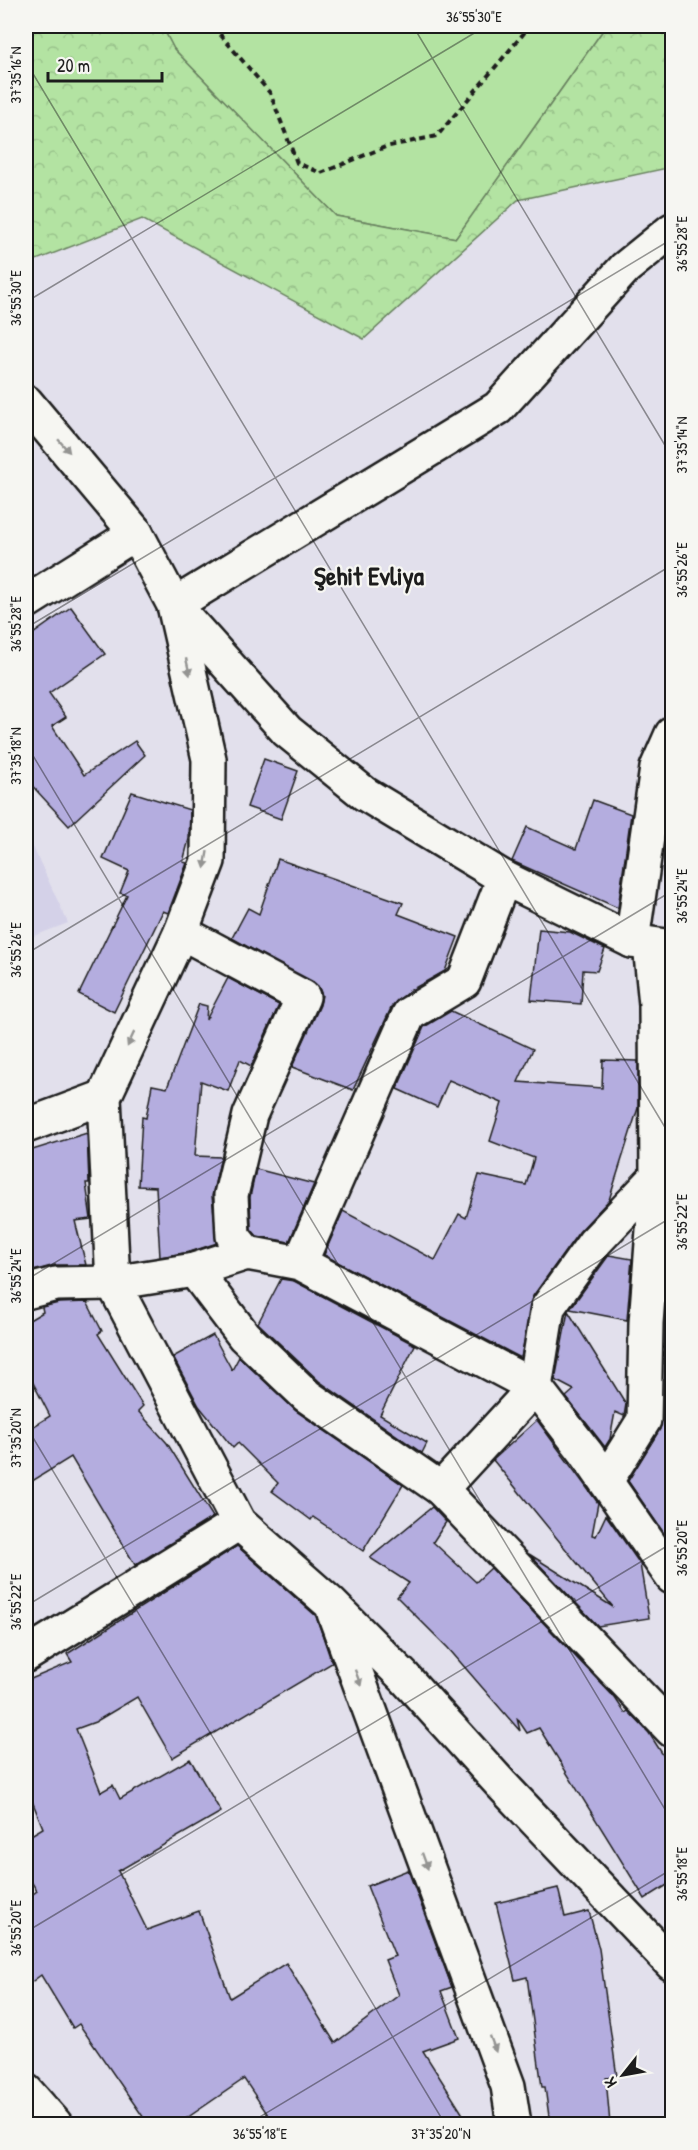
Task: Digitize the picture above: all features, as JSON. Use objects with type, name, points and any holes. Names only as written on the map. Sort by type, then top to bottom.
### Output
[{"type":"street","points":[[174,606],[498,408],[625,268],[672,230]]},
{"type":"street","points":[[26,402],[136,533],[174,606],[209,759],[208,861],[181,932],[104,1097],[113,1283],[239,1523],[330,1603],[405,1678],[501,1784],[672,1964]]},
{"type":"street","points":[[26,602],[136,533]]},
{"type":"street","points":[[174,606],[287,731],[366,794],[504,878],[651,944]]},
{"type":"street","points":[[606,1481],[644,1420],[646,1323],[657,1177],[656,1004],[651,944],[657,768],[672,734]]},
{"type":"street","points":[[300,1263],[409,1014],[464,981],[504,878]]},
{"type":"street","points":[[181,932],[303,997],[250,1115],[231,1195],[233,1236],[247,1253]]},
{"type":"street","points":[[26,1126],[104,1097]]},
{"type":"street","points":[[441,1489],[535,1388],[548,1307],[594,1243],[657,1177]]},
{"type":"street","points":[[26,1292],[56,1284],[113,1283],[194,1270],[247,1253],[300,1263],[535,1388],[606,1481],[672,1577]]},
{"type":"street","points":[[194,1270],[244,1336],[307,1396],[441,1489],[672,1730]]},
{"type":"street","points":[[26,1655],[239,1523]]},
{"type":"street","points":[[330,1603],[508,2086],[514,2124]]},
{"type":"street","points":[[26,2091],[55,2124]]},
{"type":"path","points":[[213,26],[270,93],[297,163],[321,173],[385,147],[437,136],[530,26]]},
{"type":"shaded area","points":[[26,832],[68,923],[26,939]]},
{"type":"green space","points":[[26,26],[162,26],[174,49],[336,216],[456,238],[606,26],[672,26],[672,167],[518,200],[364,339],[142,219],[26,264]]},
{"type":"green space","points":[[162,26],[606,26],[456,238],[336,216],[173,48]]},
{"type":"building","points":[[71,607],[105,654],[49,693],[66,717],[52,726],[84,775],[135,741],[145,755],[69,826],[26,779],[26,639]]},
{"type":"building","points":[[264,759],[298,771],[281,819],[247,807]]},
{"type":"building","points":[[132,792],[190,810],[189,839],[183,862],[187,863],[168,913],[163,911],[114,1012],[79,994],[127,895],[120,893],[129,871],[103,859]]},
{"type":"building","points":[[593,800],[631,814],[618,908],[512,861],[527,827],[576,849]]},
{"type":"building","points":[[278,859],[403,903],[398,914],[458,937],[445,971],[409,991],[392,1006],[353,1090],[292,1067],[320,1005],[322,995],[318,986],[232,938],[248,908],[259,914]]},
{"type":"building","points":[[539,929],[570,932],[605,949],[597,971],[583,970],[581,1004],[531,1000]]},
{"type":"building","points":[[228,978],[279,1005],[251,1066],[240,1060],[228,1091],[201,1081],[195,1156],[221,1157],[212,1196],[217,1243],[190,1252],[160,1257],[156,1187],[138,1186],[142,1117],[146,1118],[152,1085],[167,1088],[199,1004],[207,1006],[206,1020]]},
{"type":"building","points":[[451,1011],[533,1049],[518,1082],[602,1088],[603,1060],[638,1061],[638,1108],[609,1200],[579,1232],[533,1296],[521,1358],[324,1255],[343,1211],[435,1260],[459,1214],[466,1218],[479,1175],[526,1185],[534,1158],[490,1141],[502,1103],[449,1080],[437,1107],[397,1089],[424,1027]]},
{"type":"building","points":[[87,1133],[89,1183],[86,1183],[91,1219],[75,1221],[86,1265],[55,1265],[33,1271],[26,1236],[26,1152]]},
{"type":"building","points":[[256,1169],[314,1184],[289,1242],[257,1236],[251,1229],[250,1197]]},
{"type":"building","points":[[609,1255],[632,1259],[627,1320],[570,1309]]},
{"type":"building","points":[[669,1267],[672,1267],[672,1317],[665,1315]]},
{"type":"building","points":[[281,1279],[294,1281],[415,1345],[380,1415],[427,1443],[422,1453],[319,1381],[258,1323]]},
{"type":"building","points":[[87,1302],[102,1331],[98,1334],[143,1406],[138,1411],[167,1443],[213,1517],[135,1565],[71,1457],[26,1485],[26,1431],[50,1416],[26,1369],[26,1322],[43,1312],[42,1307],[59,1303]]},
{"type":"building","points":[[568,1311],[626,1404],[624,1416],[615,1412],[610,1439],[605,1447],[566,1397],[574,1390],[555,1380]]},
{"type":"building","points":[[213,1335],[232,1370],[239,1357],[296,1411],[403,1485],[363,1551],[313,1517],[311,1520],[272,1491],[278,1483],[238,1443],[233,1448],[199,1406],[173,1357]]},
{"type":"building","points":[[672,1379],[672,1545],[628,1481],[660,1429],[663,1398]]},
{"type":"building","points":[[537,1420],[598,1503],[592,1535],[596,1536],[606,1515],[640,1564],[649,1618],[598,1626],[529,1554],[613,1607],[493,1460]]},
{"type":"building","points":[[432,1507],[446,1522],[433,1542],[476,1582],[491,1568],[615,1698],[625,1713],[628,1711],[649,1733],[672,1769],[672,1882],[645,1899],[539,1728],[527,1733],[517,1718],[520,1731],[448,1648],[397,1597],[409,1583],[370,1558]]},
{"type":"building","points":[[237,1546],[316,1616],[332,1663],[172,1758],[137,1697],[95,1722],[76,1729],[101,1792],[113,1785],[120,1799],[190,1759],[221,1812],[118,1871],[147,1930],[199,1911],[230,1998],[286,1963],[335,2043],[399,1995],[385,1960],[395,1956],[367,1886],[408,1870],[452,1987],[441,1991],[459,2038],[423,2051],[469,2124],[274,2124],[244,2079],[178,2124],[148,2124],[79,2024],[73,2028],[41,1975],[26,1986],[26,1899],[37,1891],[26,1873],[26,1838],[43,1828],[26,1786],[26,1681],[72,1662],[67,1654]]},
{"type":"building","points":[[558,1888],[565,1917],[589,1911],[599,1949],[617,2077],[606,2078],[610,2124],[550,2124],[545,2087],[542,2087],[527,1977],[515,1980],[496,1903]]},
{"type":"district","name":"Şehit Evliya","points":[[369,575]]}]
